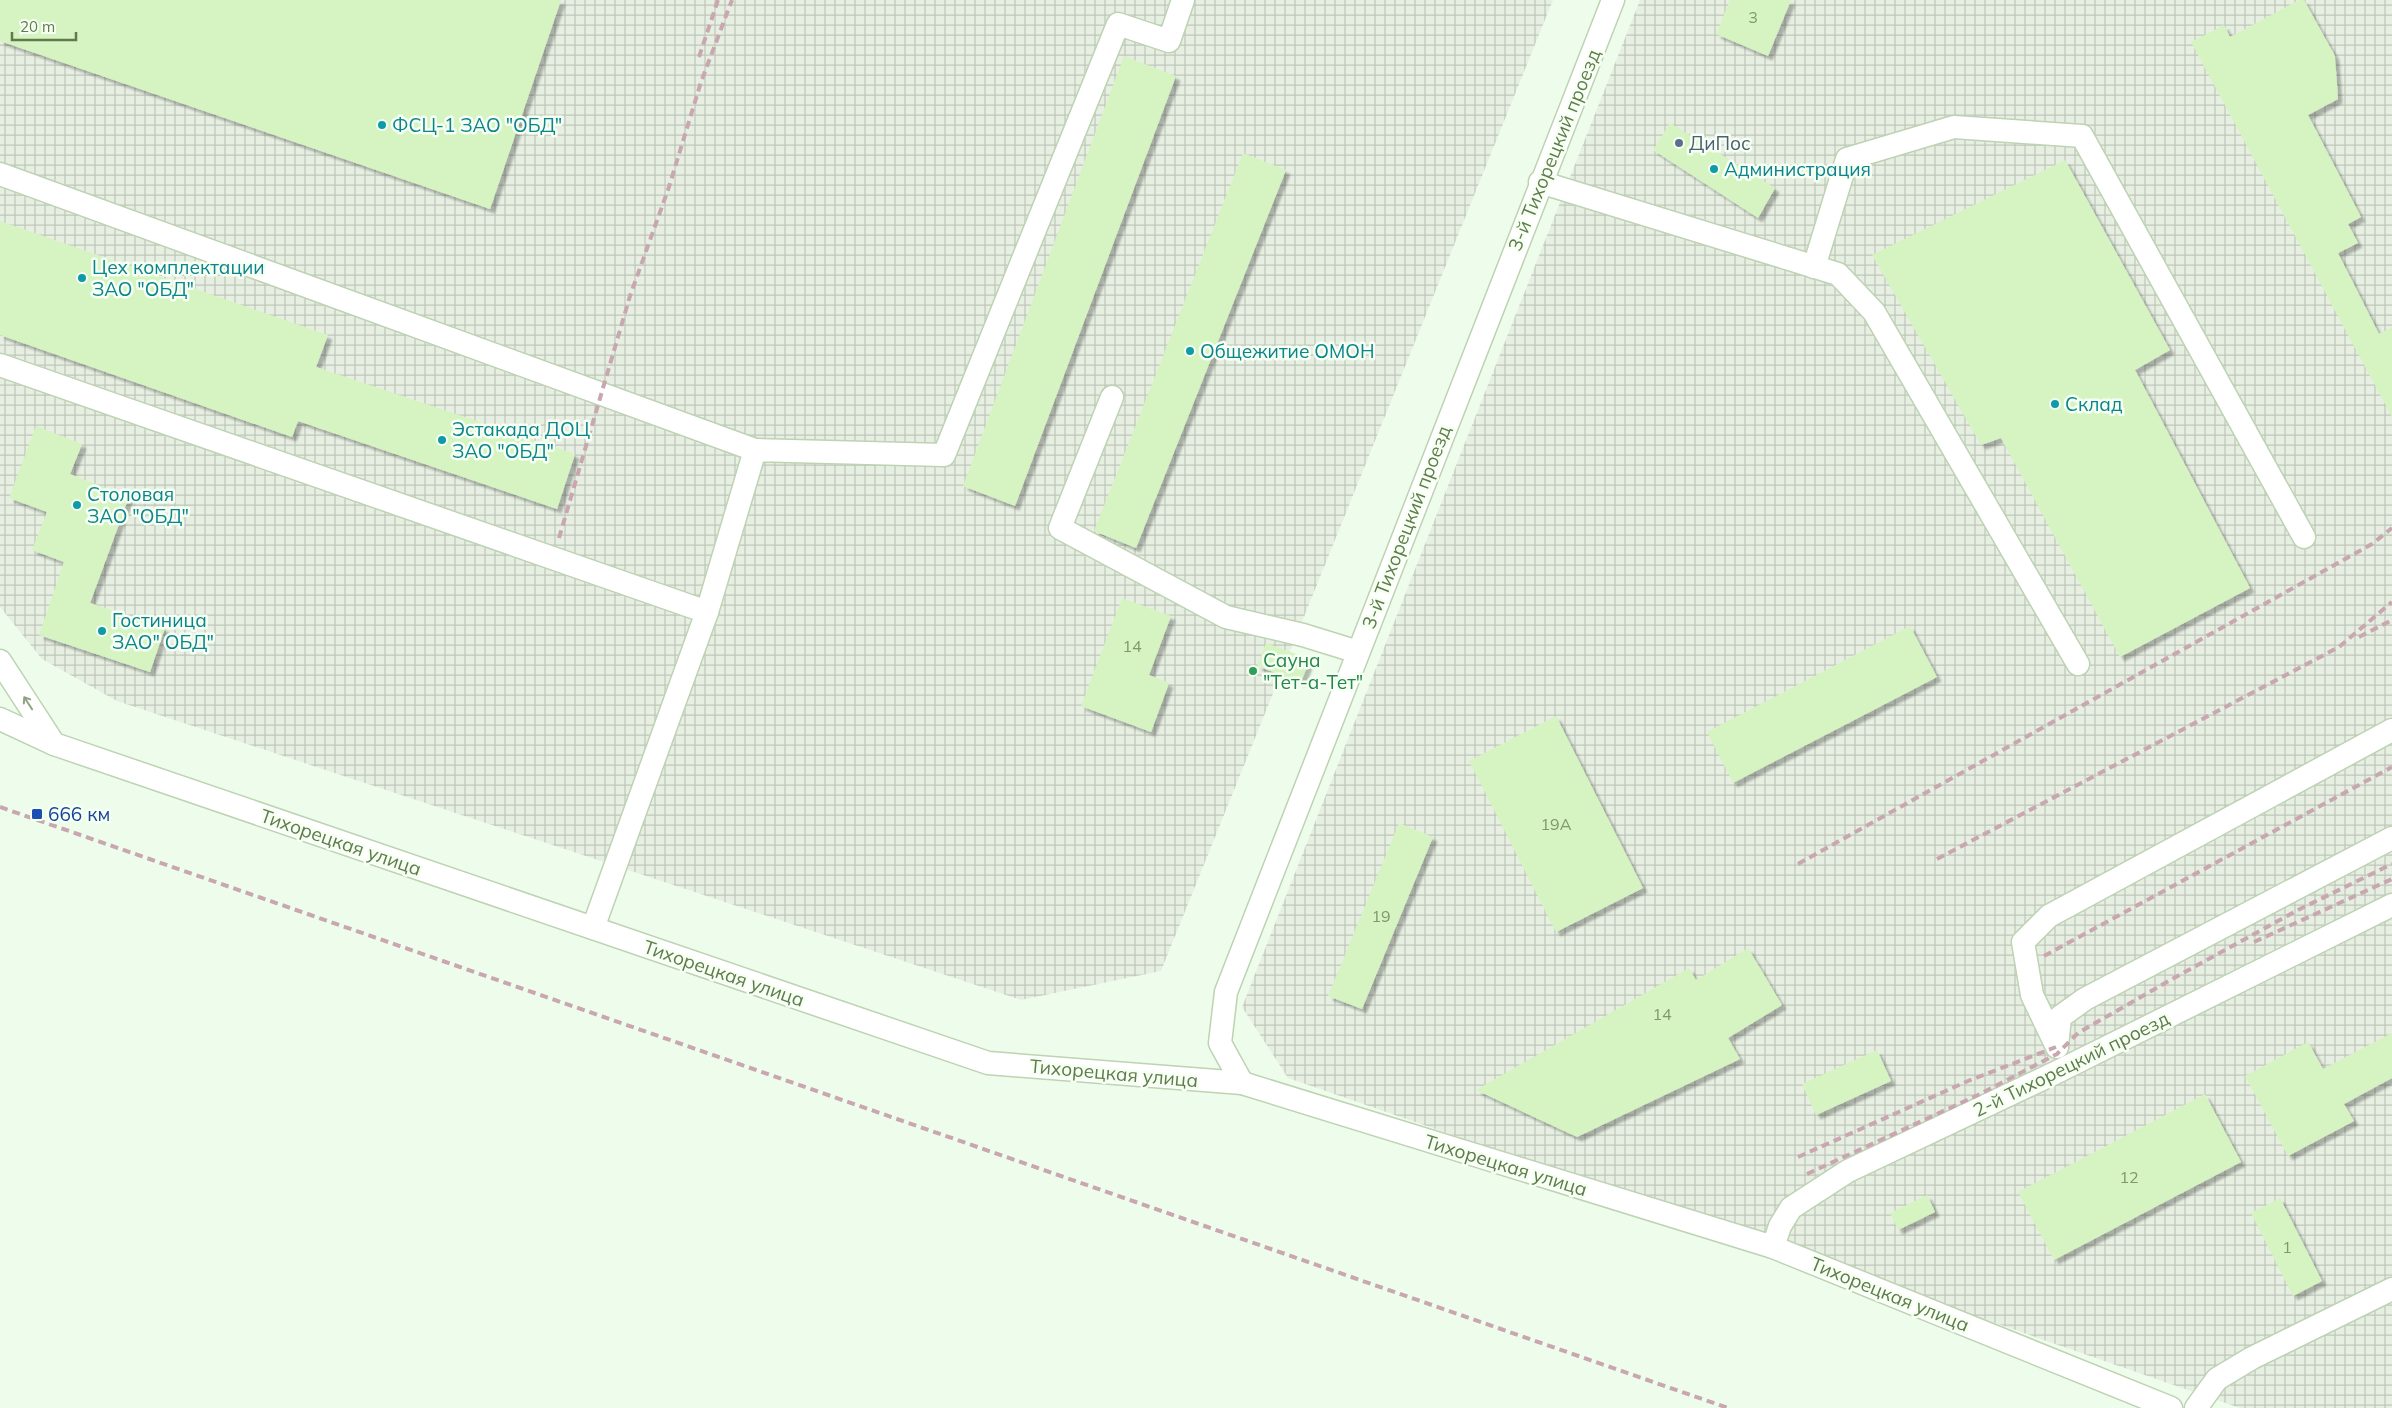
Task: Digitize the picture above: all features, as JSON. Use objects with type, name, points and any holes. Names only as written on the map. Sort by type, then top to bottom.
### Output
[{"type":"street","points":[[0,174],[755,450],[944,455],[1118,24],[1169,41],[1183,0]]},
{"type":"street","name":"3-й Тихорецкий проезд","points":[[1242,1083],[1220,1042],[1226,992],[1540,182],[1613,0]]},
{"type":"street","points":[[1814,267],[1847,159],[1954,127],[2082,136],[2304,536]]},
{"type":"street","points":[[1540,182],[1838,274],[1874,312],[2078,664]]},
{"type":"street","points":[[0,365],[707,612]]},
{"type":"street","points":[[1112,397],[1060,528],[1226,617],[1303,634],[1358,652]]},
{"type":"street","points":[[592,928],[707,612],[755,450]]},
{"type":"street","points":[[0,662],[54,744]]},
{"type":"street","name":"Тихорецкая улица","points":[[0,718],[54,744],[988,1063],[1242,1083],[1773,1247],[2171,1408]]},
{"type":"street","points":[[2057,1047],[2032,995],[2023,942],[2049,916],[2392,730]]},
{"type":"street","points":[[2057,1072],[2060,1017],[2085,999],[2392,838]]},
{"type":"street","name":"2-й Тихорецкий проезд","points":[[1773,1247],[1780,1226],[1791,1208],[1848,1171],[2057,1072],[2392,905]]},
{"type":"street","points":[[2196,1408],[2217,1379],[2238,1366],[2392,1289]]},
{"type":"shaded area","points":[[0,0],[1553,0],[1161,971],[1021,1000],[117,701],[42,659],[0,607]]},
{"type":"shaded area","points":[[1640,0],[2392,0],[2392,1408],[2240,1408],[1288,1078],[1242,1007]]},
{"type":"building","name":"ФСЦ-1 ЗАО \"ОБД\"","points":[[0,0],[561,0],[490,209],[0,41]]},
{"type":"building","points":[[1730,0],[1791,0],[1768,56],[1716,34]]},
{"type":"building","points":[[2299,0],[2304,0],[2335,56],[2338,99],[2308,115],[2361,217],[2348,224],[2358,243],[2338,253],[2379,334],[2392,327],[2392,417],[2191,42],[2224,25],[2230,37]]},
{"type":"building","points":[[1124,56],[1176,76],[1015,506],[963,486]]},
{"type":"building","name":"Администрация","points":[[1670,123],[1775,188],[1758,218],[1653,150]]},
{"type":"building","name":"Общежитие ОМОН","points":[[1243,153],[1286,170],[1136,548],[1094,531]]},
{"type":"building","name":"Склад","points":[[2065,160],[2170,350],[2135,370],[2250,588],[2120,657],[2001,438],[1981,445],[1872,255]]},
{"type":"building","name":"Цех комплектации ЗАО \"ОБД\"","points":[[0,221],[328,335],[316,367],[575,454],[557,509],[298,421],[292,437],[0,335]]},
{"type":"building","points":[[36,426],[82,444],[70,474],[129,497],[90,603],[165,628],[150,672],[39,635],[64,562],[32,550],[47,512],[9,498]]},
{"type":"building","points":[[1122,598],[1171,616],[1149,675],[1169,683],[1151,732],[1081,706]]},
{"type":"building","points":[[1910,626],[1937,677],[1733,783],[1707,732]]},
{"type":"building","points":[[1266,643],[1310,659],[1301,682],[1257,666]]},
{"type":"building","points":[[1556,716],[1643,888],[1556,932],[1469,761]]},
{"type":"building","points":[[1399,823],[1433,837],[1362,1009],[1328,996]]},
{"type":"building","points":[[1748,948],[1782,1005],[1728,1038],[1740,1059],[1577,1137],[1476,1090],[1689,968],[1696,980]]},
{"type":"building","points":[[2392,1033],[2392,1078],[2344,1104],[2354,1121],[2288,1156],[2245,1076],[2308,1042],[2323,1069]]},
{"type":"building","points":[[1877,1050],[1891,1081],[1816,1115],[1802,1084]]},
{"type":"building","points":[[2205,1094],[2241,1162],[2054,1260],[2018,1192]]},
{"type":"building","points":[[1927,1195],[1935,1212],[1898,1230],[1890,1213]]},
{"type":"building","points":[[2280,1198],[2322,1281],[2293,1296],[2251,1213]]},
{"type":"railway","points":[[699,57],[718,0]]},
{"type":"railway","points":[[559,538],[630,296],[669,187],[701,82],[732,0]]},
{"type":"railway","points":[[1798,864],[2372,544],[2392,528]]},
{"type":"railway","points":[[1937,859],[2339,647],[2392,602]]},
{"type":"railway","points":[[2359,637],[2392,620]]},
{"type":"railway","points":[[2044,956],[2392,767]]},
{"type":"railway","points":[[0,807],[1728,1408]]},
{"type":"railway","points":[[1807,1174],[1978,1095],[2057,1054],[2078,1033],[2174,978],[2298,910],[2392,864]]},
{"type":"railway","points":[[2254,942],[2392,879]]},
{"type":"railway","points":[[1798,1157],[1968,1081],[2056,1047]]},
{"type":"place","name":"ФСЦ-1 ЗАО \"ОБД\"","points":[[382,125]]},
{"type":"place","name":"ДиПос","points":[[1679,143]]},
{"type":"place","name":"Администрация","points":[[1714,169]]},
{"type":"place","name":"Цех комплектации ЗАО \"ОБД\"","points":[[82,278]]},
{"type":"place","name":"Общежитие ОМОН","points":[[1190,351]]},
{"type":"place","name":"Склад","points":[[2055,404]]},
{"type":"place","name":"Эстакада ДОЦ ЗАО \"ОБД\"","points":[[442,440]]},
{"type":"place","name":"Столовая ЗАО \"ОБД\"","points":[[77,505]]},
{"type":"place","name":"Гостиница ЗАО\" ОБД\"","points":[[102,631]]},
{"type":"place","name":"Сауна \"Тет-а-Тет\"","points":[[1253,671]]},
{"type":"place","name":"666 км","points":[[37,814]]}]
